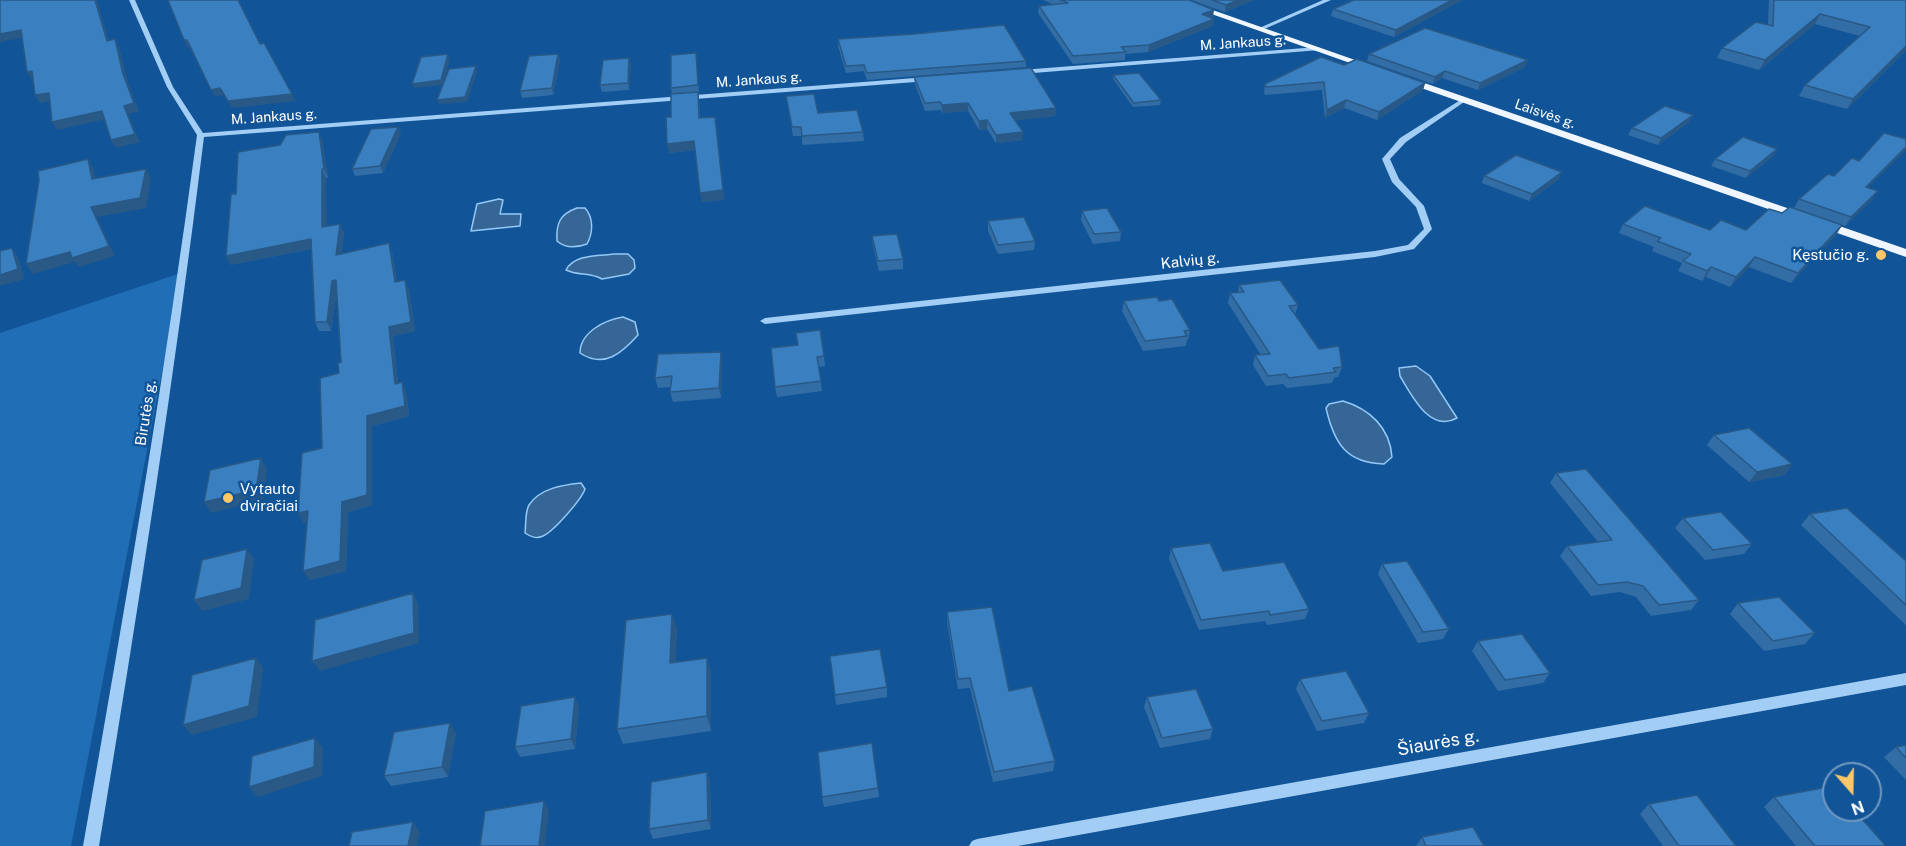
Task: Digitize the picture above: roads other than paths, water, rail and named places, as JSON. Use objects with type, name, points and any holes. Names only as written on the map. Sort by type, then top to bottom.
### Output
[{"type":"main road","points":[[1176,0],[1386,73]]},
{"type":"main road","name":"Laisvės g.","points":[[1397,77],[1906,253]]},
{"type":"street","points":[[132,0],[157,62],[189,120],[201,135]]},
{"type":"street","points":[[1260,29],[1328,0]]},
{"type":"street","name":"M. Jankaus g.","points":[[1013,73],[1318,49]]},
{"type":"street","name":"M. Jankaus g.","points":[[201,135],[941,78]]},
{"type":"street","name":"Kalvių g.","points":[[765,321],[1375,254],[1411,247],[1428,229],[1420,206],[1395,180],[1386,159],[1402,140],[1464,100]]},
{"type":"street","name":"Birutės g.","points":[[91,846],[130,619],[185,258],[201,135]]},
{"type":"street","name":"Šiaurės g.","points":[[977,846],[1906,679]]},
{"type":"place","name":"Kęstučio g.","points":[[1881,255]]},
{"type":"place","name":"Vytauto dviračiai","points":[[228,498]]}]
